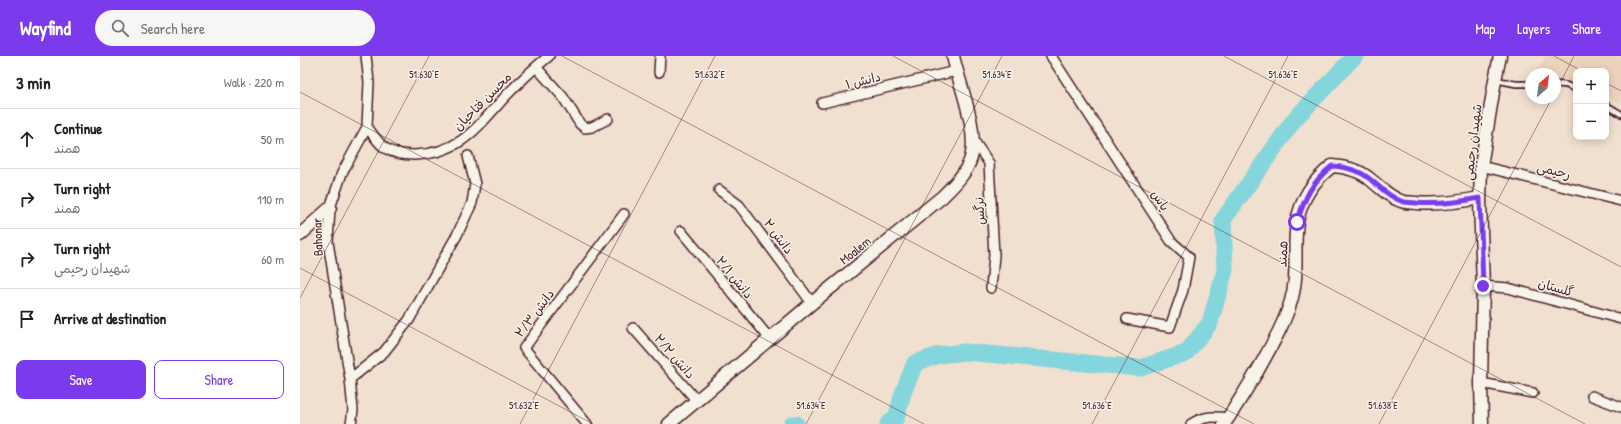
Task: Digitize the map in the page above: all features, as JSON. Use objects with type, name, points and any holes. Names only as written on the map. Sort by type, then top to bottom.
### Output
[{"type":"street","name":"Bahonar","points":[[351,424],[353,410],[350,379],[328,242],[330,208],[342,173],[367,127],[369,82],[366,56]]},
{"type":"street","name":"محسن فتاحیان","points":[[367,127],[384,148],[402,155],[443,150],[462,141],[480,125],[505,97],[548,56]]},
{"type":"street","points":[[659,72],[660,56]]},
{"type":"street","name":"Moalem","points":[[668,424],[812,303],[942,197],[961,178],[971,158],[972,138],[968,112],[953,56]]},
{"type":"street","name":"یاس","points":[[1051,56],[1171,241],[1189,257],[1183,290],[1170,328],[1127,319]]},
{"type":"street","name":"شهیدان رحیمی","points":[[1482,424],[1481,383],[1483,286],[1480,198],[1481,166],[1494,80],[1500,56]]},
{"type":"street","points":[[536,67],[562,97],[580,124],[585,128],[592,127],[608,120]]},
{"type":"street","name":"دانش ۱","points":[[822,103],[956,70]]},
{"type":"street","name":"نرگس","points":[[972,138],[989,163],[994,255],[991,288]]},
{"type":"street","points":[[350,379],[384,352],[409,320],[456,235],[472,203],[474,184],[468,156]]},
{"type":"street","name":"همند","points":[[1226,421],[1277,337],[1292,300],[1296,272],[1297,222],[1304,201],[1311,188],[1321,175],[1332,166],[1342,166],[1358,171],[1371,179],[1383,192],[1401,201],[1429,204],[1459,202],[1480,198]]},
{"type":"street","name":"رحیمی","points":[[1481,166],[1621,201]]},
{"type":"street","name":"دانش ۲","points":[[719,190],[739,205],[812,303]]},
{"type":"street","points":[[300,235],[330,208]]},
{"type":"street","name":"دانش ۲/۳","points":[[587,424],[524,348],[624,214]]},
{"type":"street","name":"دانش ۲/۱","points":[[681,231],[770,339]]},
{"type":"street","name":"گلستان","points":[[1483,286],[1508,288],[1621,319]]},
{"type":"street","name":"دانش ۲/۲","points":[[633,328],[697,401]]},
{"type":"street","points":[[1481,383],[1533,393]]},
{"type":"street","points":[[1592,396],[1621,407]]},
{"type":"street","points":[[1191,424],[1199,419],[1214,416],[1226,421]]},
{"type":"lane","points":[[1494,80],[1525,84]]},
{"type":"lane","points":[[1561,85],[1573,88]]},
{"type":"lane","points":[[1609,107],[1621,114]]},
{"type":"shaded area","points":[[1546,56],[1621,56],[1621,104],[1609,97],[1609,68],[1573,68],[1573,82],[1561,79],[1561,68],[1539,68]]},
{"type":"waterway","points":[[888,424],[896,418],[903,393],[915,363],[939,355],[965,352],[1140,368],[1186,353],[1210,323],[1225,270],[1223,220],[1294,120],[1355,56]]},
{"type":"route","points":[[1297,222],[1304,201],[1311,188],[1321,175],[1332,166],[1342,166],[1358,171],[1371,179],[1383,192],[1401,201],[1429,204],[1459,202],[1480,198],[1483,286]]}]
